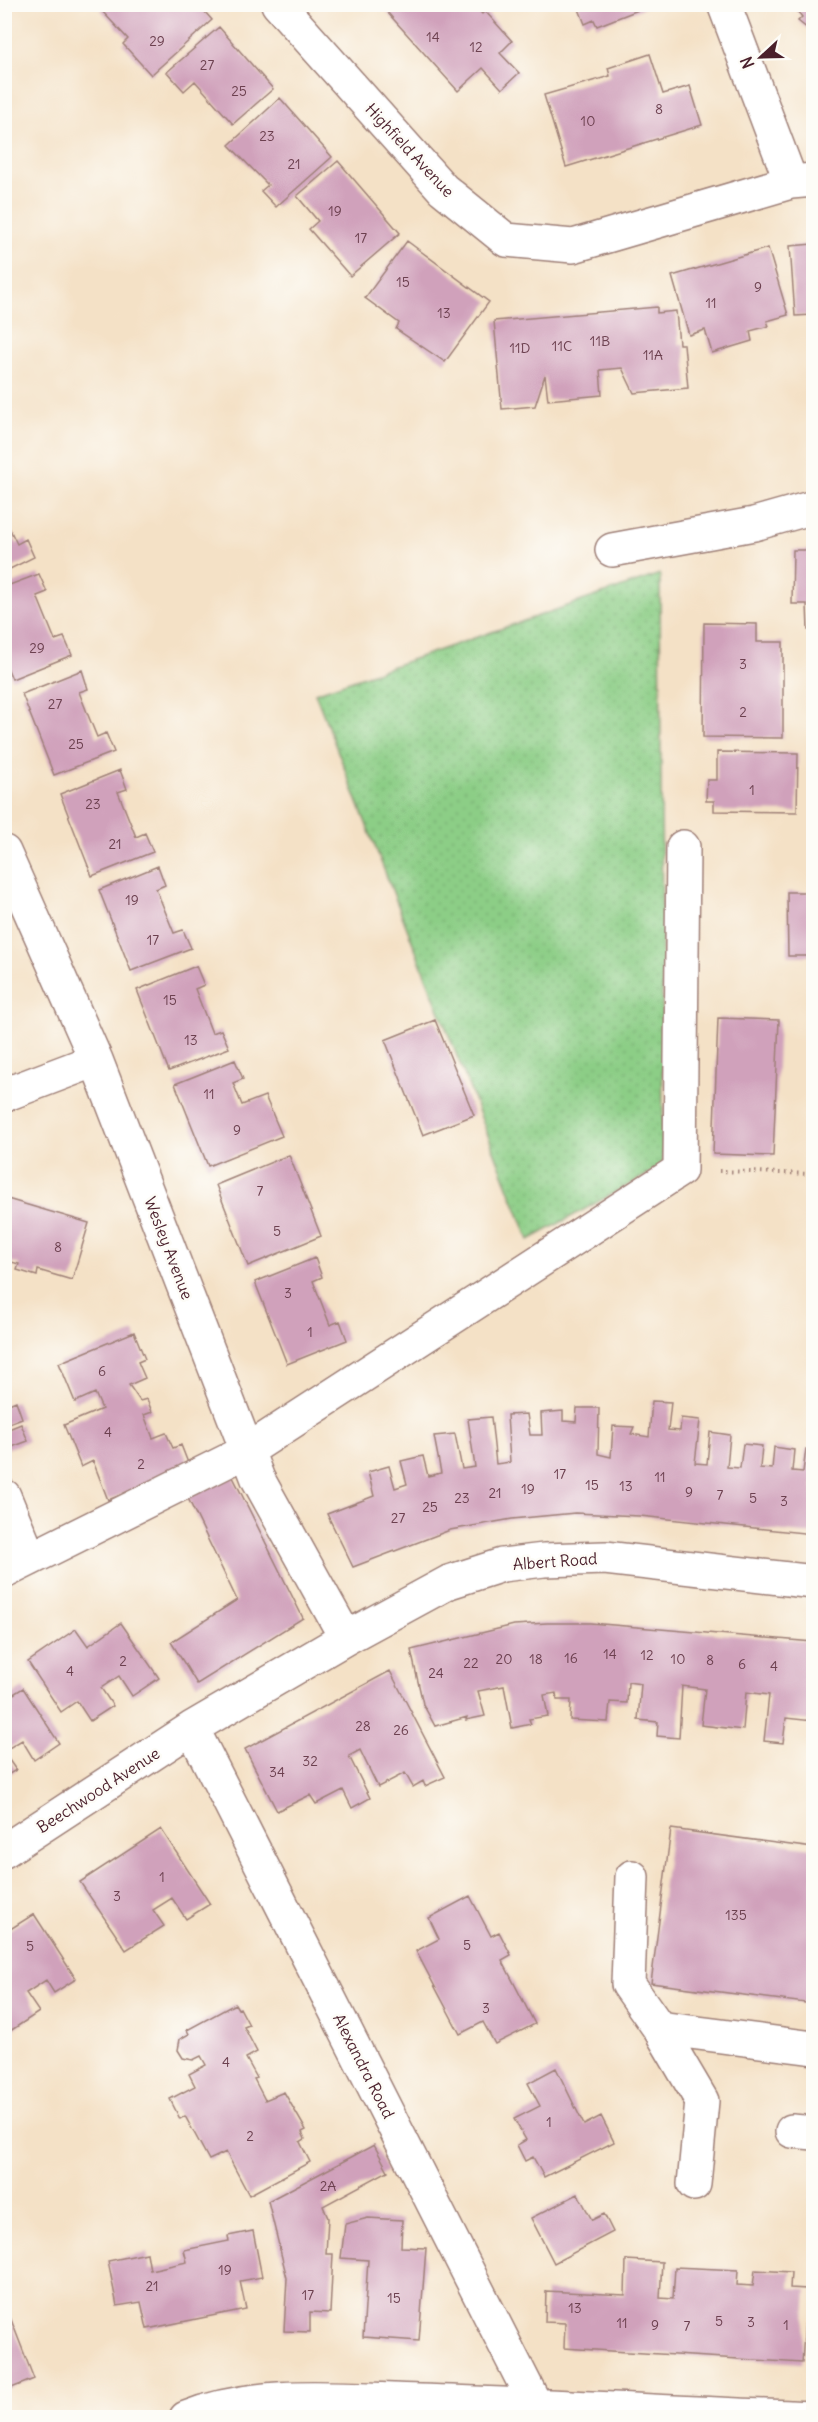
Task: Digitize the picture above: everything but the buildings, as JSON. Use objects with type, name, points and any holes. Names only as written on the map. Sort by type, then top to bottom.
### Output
[{"type":"street","name":"Highfield Avenue","points":[[278,4],[443,189],[506,240],[573,246],[802,181]]},
{"type":"street","points":[[724,4],[802,181]]},
{"type":"street","points":[[612,550],[754,524],[813,507]]},
{"type":"street","points":[[4,1496],[17,1565],[247,1451],[680,1170],[683,847]]},
{"type":"street","name":"Wesley Avenue","points":[[4,852],[96,1060],[258,1479],[346,1638]]},
{"type":"street","points":[[4,1095],[96,1060]]},
{"type":"street","name":"Albert Road","points":[[192,1728],[346,1638],[449,1582],[502,1565],[533,1561],[604,1558],[813,1582]]},
{"type":"street","name":"Beechwood Avenue","points":[[4,1851],[192,1728]]},
{"type":"street","name":"Alexandra Road","points":[[192,1728],[536,2404]]},
{"type":"street","points":[[632,1877],[628,1984],[659,2028],[702,2101],[694,2184]]},
{"type":"street","points":[[659,2028],[813,2048]]},
{"type":"street","points":[[186,2418],[200,2412],[281,2398],[536,2404],[619,2414],[810,2418]]},
{"type":"path","points":[[680,1170],[813,1174]]},
{"type":"green space","points":[[660,574],[663,1166],[529,1240],[315,693]]}]
